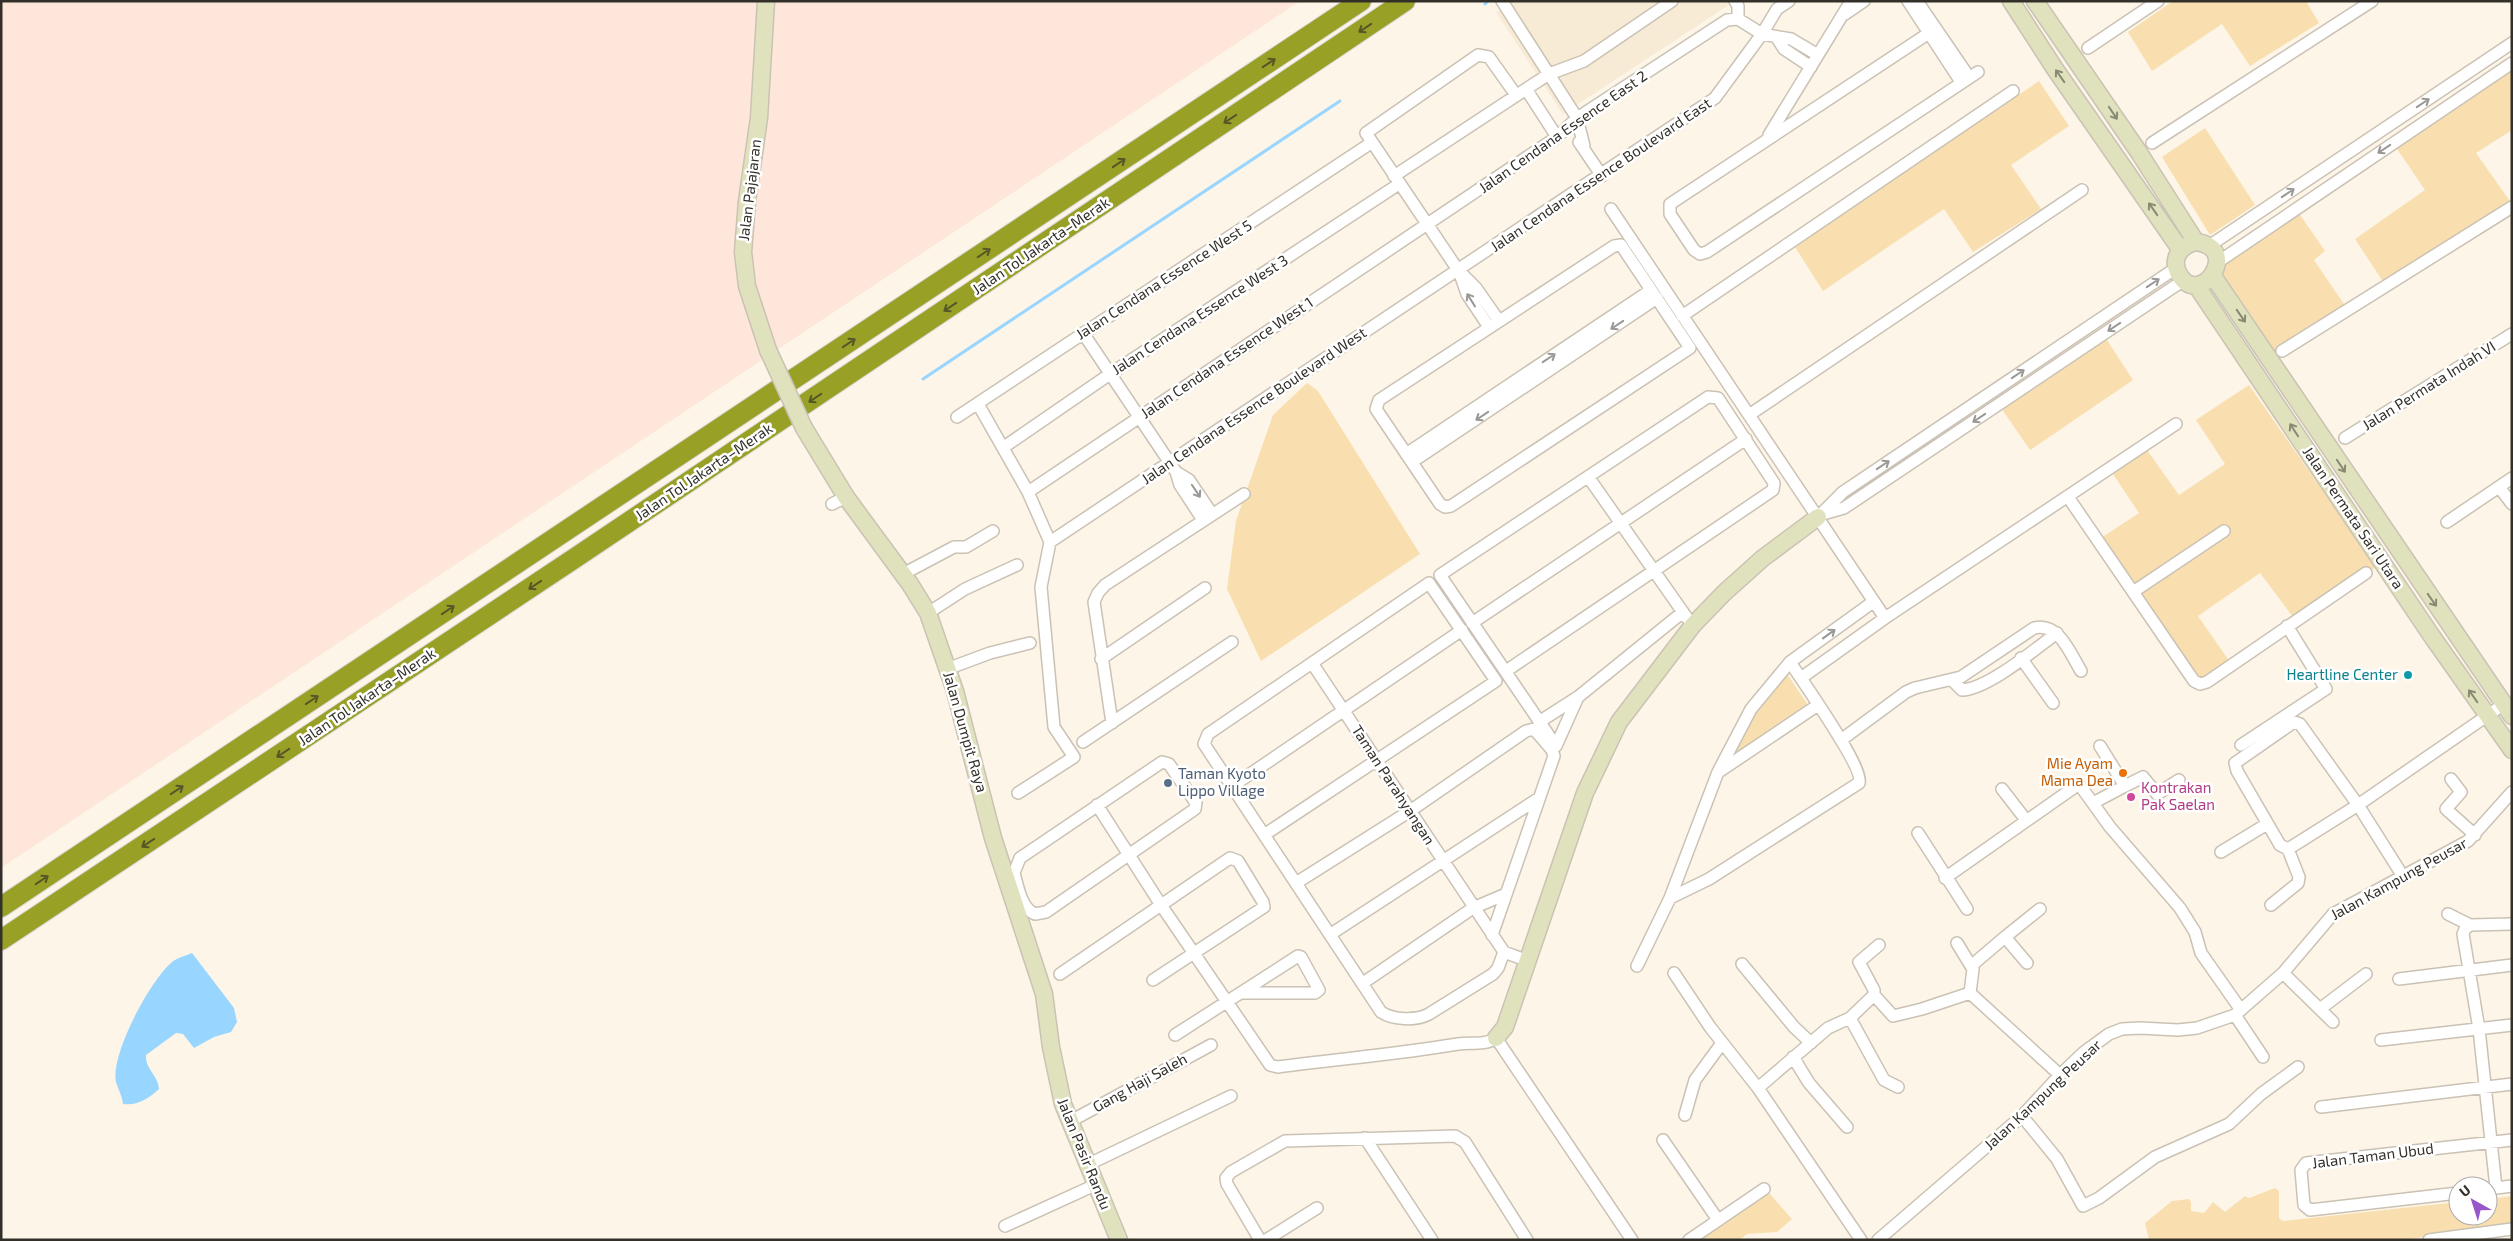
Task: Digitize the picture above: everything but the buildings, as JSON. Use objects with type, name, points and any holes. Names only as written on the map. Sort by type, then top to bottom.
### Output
[{"type":"highway","name":"Jalan Tol Jakarta–Merak","points":[[1,908],[1361,1]]},
{"type":"highway","name":"Jalan Tol Jakarta–Merak","points":[[1,940],[576,558],[1406,1]]},
{"type":"street","name":"Jalan Pajajaran","points":[[766,1],[759,118],[747,201],[743,252],[747,286],[768,350],[804,428]]},
{"type":"street","points":[[1502,1],[1577,118],[1584,146],[1602,176]]},
{"type":"street","name":"Jalan Cendana Essence West 3","points":[[1004,447],[1396,180],[1521,92],[1549,74],[1584,61],[1672,1]]},
{"type":"street","points":[[1735,1],[1738,6],[1738,18],[1762,34],[1791,39],[1818,55]]},
{"type":"street","name":"Jalan Cendana Essence Boulevard East","points":[[1458,270],[1602,176],[1715,98],[1762,34],[1777,9],[1789,1]]},
{"type":"street","points":[[1767,139],[1851,1]]},
{"type":"street","points":[[1843,16],[1864,1]]},
{"type":"street","points":[[1908,1],[1929,33],[1969,77]]},
{"type":"street","points":[[1917,1],[1969,77]]},
{"type":"street","points":[[2011,1],[2180,249]]},
{"type":"street","points":[[2035,1],[2203,244],[2215,253],[2216,269]]},
{"type":"street","points":[[2088,48],[2158,1]]},
{"type":"street","points":[[2152,143],[2372,1]]},
{"type":"street","name":"Jalan Cendana Essence East 2","points":[[1428,226],[1562,134],[1577,118],[1727,20],[1738,18]]},
{"type":"street","points":[[1929,33],[1670,204],[1670,214],[1694,250],[1700,254],[1707,252],[1969,77]]},
{"type":"street","points":[[1778,38],[1784,50],[1811,67]]},
{"type":"street","points":[[2185,278],[2176,258],[2180,249],[2188,244],[2203,244],[2263,210],[2512,43]]},
{"type":"street","points":[[1494,324],[1476,288],[1458,270],[1366,133],[1478,55],[1489,57],[1562,134],[1584,146]]},
{"type":"street","points":[[1539,722],[1578,697],[1688,618],[1821,515],[1851,504],[2185,278],[2206,282],[2216,269],[2273,224],[2512,63]]},
{"type":"street","points":[[1682,316],[2013,91]]},
{"type":"street","name":"Jalan Cendana Essence West 5","points":[[957,417],[1371,143]]},
{"type":"street","points":[[1749,415],[2082,190]]},
{"type":"street","points":[[2282,351],[2512,207]]},
{"type":"street","points":[[1611,209],[1749,415],[1821,515],[1873,602],[1885,618]]},
{"type":"street","points":[[2263,210],[2273,224]]},
{"type":"street","name":"Jalan Cendana Essence West 1","points":[[1028,492],[1139,416],[1428,226]]},
{"type":"street","points":[[1614,246],[1621,246],[1626,250],[1654,294],[1688,342],[1690,348],[1451,506],[1444,508],[1440,504],[1376,409],[1376,404],[1379,400],[1614,246]]},
{"type":"street","name":"Jalan Permata Sari Utara","points":[[2216,269],[2400,554],[2508,710]]},
{"type":"street","name":"Jalan Cendana Essence Boulevard West","points":[[1050,542],[1173,467],[1458,270]]},
{"type":"street","name":"Jalan Permata Sari Utara","points":[[2185,278],[2512,750]]},
{"type":"street","points":[[1409,458],[1654,294]]},
{"type":"street","points":[[1083,333],[1173,467],[1180,485],[1208,517]]},
{"type":"street","name":"Jalan Permata Indah VI","points":[[2345,438],[2512,334]]},
{"type":"street","points":[[1506,672],[1773,490],[1774,483],[1718,398],[1708,397],[1589,478],[1440,575],[1539,722],[1557,746],[1578,697]]},
{"type":"street","points":[[978,404],[1028,492],[1050,542],[1041,586],[1054,727],[1074,757],[1018,793]]},
{"type":"street","points":[[1801,678],[1885,618],[2176,424]]},
{"type":"street","name":"Jalan Dumpit Raya","points":[[804,428],[839,501],[903,574],[928,613],[975,763],[993,838],[1044,994],[1054,1067]]},
{"type":"street","points":[[1472,623],[1746,439]]},
{"type":"street","points":[[1589,478],[1688,618]]},
{"type":"street","points":[[2447,522],[2512,478]]},
{"type":"street","points":[[2499,487],[2512,504]]},
{"type":"street","points":[[1112,723],[1094,602],[1098,593],[1105,585],[1244,494]]},
{"type":"street","points":[[2068,497],[2194,681],[2200,684],[2207,682],[2366,573]]},
{"type":"street","points":[[903,574],[954,547],[966,547],[993,531]]},
{"type":"street","points":[[2133,592],[2224,531]]},
{"type":"street","points":[[2383,565],[2400,554]]},
{"type":"street","points":[[928,613],[965,589],[1017,565]]},
{"type":"street","points":[[1264,835],[1496,681],[1429,583],[1206,737],[1206,749],[1296,884],[1331,934],[1381,1012],[1387,1016],[1420,1018],[1493,974],[1498,968],[1504,952],[1528,961]]},
{"type":"street","points":[[1101,659],[1205,588]]},
{"type":"street","points":[[1637,966],[1670,898],[1718,772],[1751,710],[1790,662],[1873,602]]},
{"type":"street","points":[[1097,805],[1161,905],[1264,1059],[1270,1065],[1278,1067],[1484,1043],[1496,1038],[1505,1027],[1596,768],[1619,722],[1688,618]]},
{"type":"street","points":[[1841,740],[1906,692],[1952,680],[1970,672],[2034,628],[2042,626],[2057,633],[2081,671]]},
{"type":"street","points":[[2241,745],[2326,689],[2288,626]]},
{"type":"street","points":[[1231,787],[1462,630]]},
{"type":"street","points":[[1952,680],[1962,690],[1971,690],[2057,633]]},
{"type":"street","points":[[1083,742],[1232,642]]},
{"type":"street","points":[[947,669],[990,653],[1030,644]]},
{"type":"street","points":[[2021,658],[2054,703]]},
{"type":"street","points":[[1670,898],[1709,879],[1860,782],[1858,771],[1841,740],[1790,662]]},
{"type":"street","name":"Taman Parahyangan","points":[[1312,663],[1504,952]]},
{"type":"street","points":[[1718,772],[1818,705]]},
{"type":"street","points":[[2288,848],[2358,805],[2487,716],[2508,710]]},
{"type":"street","points":[[2271,905],[2298,883],[2299,877],[2288,848],[2280,845],[2236,771],[2235,763],[2294,722],[2300,724],[2358,805],[2399,870]]},
{"type":"street","points":[[1296,884],[1410,811],[1530,729],[1537,730],[1554,753],[1492,935]]},
{"type":"street","points":[[2100,746],[2125,786]]},
{"type":"street","points":[[1165,762],[1169,764],[1196,803],[1196,809],[1129,855],[1046,912],[1036,914],[1026,907],[1014,873],[1020,858],[1097,805],[1165,762]]},
{"type":"street","points":[[2093,803],[2143,777],[2157,794],[2179,780]]},
{"type":"street","points":[[2452,779],[2461,792],[2446,809],[2475,835]]},
{"type":"street","points":[[1946,878],[2079,784],[2110,827],[2180,908],[2194,932],[2201,953],[2263,1056]]},
{"type":"street","points":[[2002,789],[2026,820]]},
{"type":"street","name":"Jalan Kampung Peusar","points":[[1878,1240],[2022,1116],[2083,1053],[2109,1034],[2122,1029],[2178,1030],[2197,1028],[2238,1012],[2283,972],[2333,914],[2462,846],[2475,835],[2512,792]]},
{"type":"street","points":[[1331,934],[1539,798]]},
{"type":"street","points":[[2221,852],[2267,824]]},
{"type":"street","points":[[1918,833],[1967,910]]},
{"type":"street","points":[[1060,974],[1230,858],[1238,861],[1264,906],[1153,980]]},
{"type":"street","points":[[1363,983],[1473,908],[1506,894]]},
{"type":"street","points":[[1971,966],[2040,909]]},
{"type":"street","points":[[2448,914],[2470,925],[2512,924]]},
{"type":"street","points":[[2470,925],[2463,934],[2479,1029],[2486,1087],[2492,1142],[2492,1176]]},
{"type":"street","points":[[2005,937],[2027,963]]},
{"type":"street","points":[[1957,943],[1973,969],[1970,993]]},
{"type":"street","points":[[1879,945],[1859,962],[1874,995],[1894,1016],[1970,993]]},
{"type":"street","points":[[1175,1035],[1298,956],[1301,957],[1319,990],[1316,993],[1242,993]]},
{"type":"street","points":[[1742,964],[1794,1027],[1811,1043]]},
{"type":"street","points":[[2399,979],[2512,966]]},
{"type":"street","points":[[1674,972],[1722,1043],[1758,1088],[1861,1240]]},
{"type":"street","points":[[2283,972],[2333,1022]]},
{"type":"street","points":[[2320,1009],[2366,974]]},
{"type":"street","points":[[1970,993],[2060,1075]]},
{"type":"street","points":[[1758,1088],[1792,1056],[1828,1028],[1850,1018],[1874,995]]},
{"type":"street","points":[[1850,1018],[1884,1080],[1898,1087]]},
{"type":"street","points":[[2381,1040],[2512,1025]]},
{"type":"street","points":[[1496,1038],[1632,1240]]},
{"type":"street","points":[[1685,1115],[1695,1080],[1722,1043]]},
{"type":"street","name":"Gang Haji Saleh","points":[[1069,1122],[1211,1045]]},
{"type":"street","points":[[1792,1056],[1809,1082],[1848,1127]]},
{"type":"street","name":"Jalan Pasir Randu","points":[[1054,1067],[1069,1122],[1120,1240]]},
{"type":"street","points":[[2022,1116],[2057,1159],[2083,1206],[2099,1198],[2155,1157],[2229,1124],[2261,1094],[2298,1067]]},
{"type":"street","points":[[2321,1107],[2512,1084]]},
{"type":"street","points":[[1087,1165],[1231,1096]]},
{"type":"street","points":[[1260,1240],[1227,1184],[1226,1178],[1231,1172],[1285,1141],[1455,1136],[1461,1139],[1527,1240]]},
{"type":"street","points":[[1365,1138],[1432,1240]]},
{"type":"street","points":[[1663,1140],[1718,1220]]},
{"type":"street","name":"Jalan Taman Ubud","points":[[2448,1194],[2310,1210],[2304,1205],[2301,1170],[2306,1163],[2512,1140]]},
{"type":"street","points":[[1005,1226],[1095,1185]]},
{"type":"street","points":[[2498,1188],[2512,1186]]},
{"type":"street","points":[[1689,1240],[1764,1188]]},
{"type":"street","points":[[1266,1240],[1317,1208]]},
{"type":"street","points":[[2429,1240],[2512,1229]]},
{"type":"shaded area","points":[[1,1],[1300,1],[1,868]]},
{"type":"shaded area","points":[[1512,1],[1735,1],[1563,114],[1496,12]]},
{"type":"shaded area","points":[[2173,1],[2306,1],[2319,23],[2250,66],[2222,24],[2152,71],[2128,32]]},
{"type":"shaded area","points":[[2512,63],[2512,130],[2476,153],[2512,204],[2386,286],[2355,239],[2425,190],[2393,143]]},
{"type":"shaded area","points":[[2039,81],[2069,126],[2011,165],[2041,209],[1973,252],[1944,209],[1823,291],[1795,247]]},
{"type":"shaded area","points":[[2205,128],[2255,205],[2210,235],[2162,157]]},
{"type":"shaded area","points":[[2296,209],[2325,251],[2314,260],[2348,310],[2270,358],[2213,276],[2218,262]]},
{"type":"shaded area","points":[[2103,334],[2133,380],[2030,450],[1999,405]]},
{"type":"shaded area","points":[[1307,383],[1318,391],[1420,554],[1261,661],[1227,589],[1236,521],[1273,415]]},
{"type":"shaded area","points":[[2249,385],[2376,567],[2296,621],[2260,573],[2198,616],[2232,665],[2200,684],[2098,540],[2139,513],[2113,474],[2147,450],[2179,495],[2225,464],[2196,420]]},
{"type":"shaded area","points":[[1787,674],[1808,705],[1732,759],[1731,754],[1759,704]]},
{"type":"shaded area","points":[[2275,1188],[2279,1191],[2279,1218],[2283,1221],[2448,1203],[2448,1226],[2498,1226],[2498,1198],[2512,1196],[2512,1226],[2401,1240],[2149,1240],[2145,1223],[2172,1201],[2189,1199],[2191,1211],[2204,1213],[2213,1202],[2225,1212],[2245,1196],[2249,1198]]},
{"type":"shaded area","points":[[1769,1193],[1792,1219],[1777,1232],[1747,1234],[1739,1240],[1700,1240]]},
{"type":"water","points":[[192,953],[234,1008],[237,1022],[231,1032],[214,1037],[194,1048],[183,1034],[176,1033],[146,1055],[147,1064],[159,1089],[142,1101],[133,1104],[123,1104],[116,1082],[116,1070],[125,1037],[133,1019],[162,972],[173,961]]},
{"type":"waterway","points":[[1485,4],[1488,1]]},
{"type":"waterway","points":[[923,379],[1340,101]]},
{"type":"place","name":"Heartline Center","points":[[2408,675]]},
{"type":"place","name":"Mie Ayam Mama Dea","points":[[2123,773]]},
{"type":"place","name":"Taman Kyoto Lippo Village","points":[[1168,783]]},
{"type":"place","name":"Kontrakan Pak Saelan","points":[[2131,797]]}]
